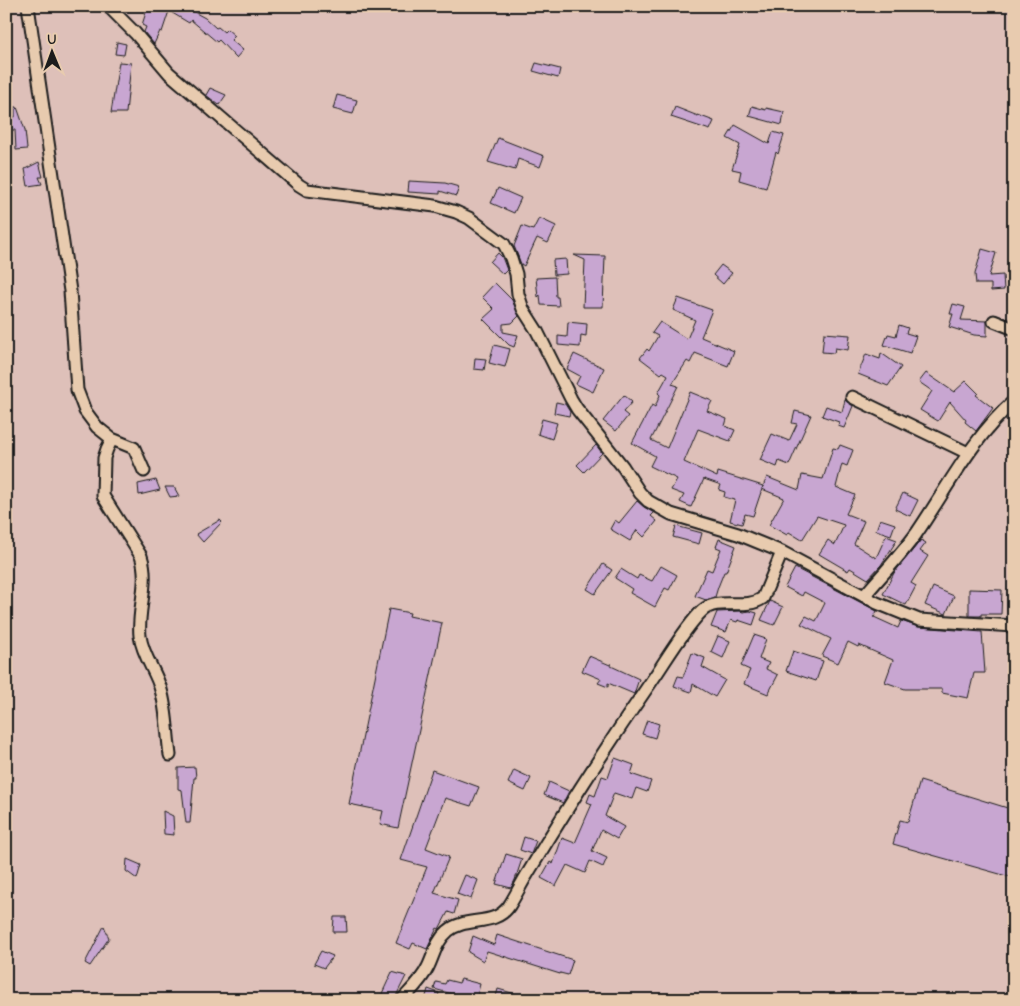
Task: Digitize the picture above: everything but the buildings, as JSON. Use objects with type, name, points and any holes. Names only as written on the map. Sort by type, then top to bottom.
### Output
[{"type":"street","points":[[28,6],[70,291],[77,390],[85,411],[97,427],[112,439],[134,448],[144,471]]},
{"type":"street","points":[[108,6],[135,33],[169,73],[307,190],[435,206],[456,212],[479,224],[504,244],[516,274],[518,294],[523,309],[537,331],[574,404],[610,449],[640,493],[648,501],[671,514],[738,534],[782,552],[864,596],[919,620],[1014,626]]},
{"type":"street","points":[[994,321],[1014,329]]},
{"type":"street","points":[[852,397],[968,453]]},
{"type":"street","points":[[864,596],[915,535],[968,453],[1000,414],[1014,401]]},
{"type":"street","points":[[112,439],[106,448],[104,458],[103,496],[143,562],[144,576],[139,621],[141,638],[145,655],[162,692],[170,755]]},
{"type":"street","points":[[402,1000],[428,969],[438,942],[448,930],[463,924],[493,918],[508,908],[527,874],[642,695],[703,610],[722,604],[750,604],[763,598],[782,552]]}]
